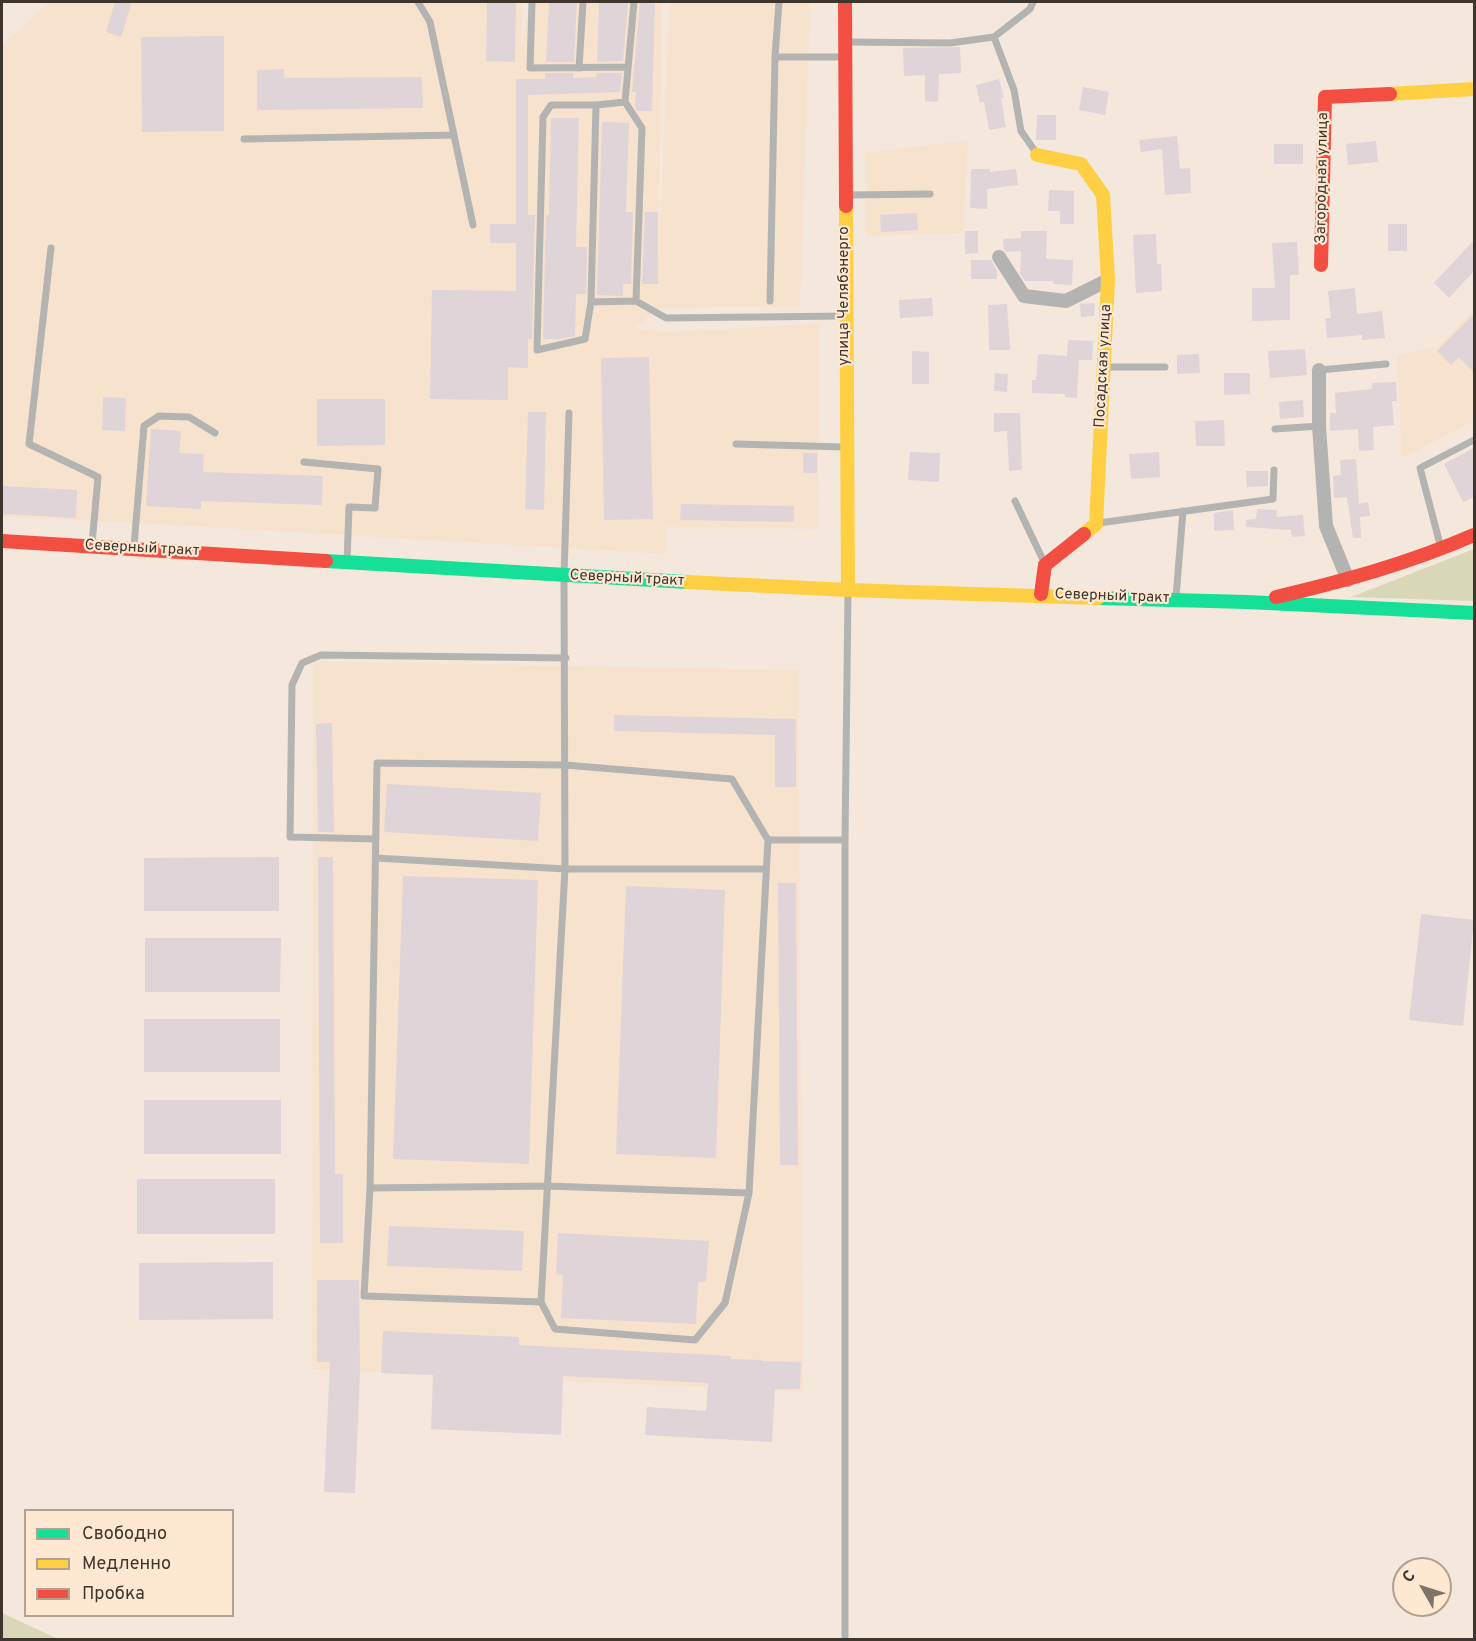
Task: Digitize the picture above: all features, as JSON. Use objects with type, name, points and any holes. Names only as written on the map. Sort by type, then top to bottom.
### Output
[{"type":"main road","name":"улица Челябэнерго","points":[[845,2],[848,590]]},
{"type":"main road","name":"Загородная улица","points":[[1321,266],[1324,97],[1474,90]]},
{"type":"main road","name":"Посадская улица","points":[[1038,155],[1082,164],[1103,195],[1108,280],[1096,524]]},
{"type":"main road","points":[[1041,594],[1045,565],[1096,524]]},
{"type":"main road","name":"Северный тракт","points":[[1253,602],[1348,580],[1442,549],[1474,535]]},
{"type":"main road","name":"Северный тракт","points":[[2,541],[564,576],[848,590],[1041,594],[1474,613]]},
{"type":"street","points":[[999,257],[1024,296],[1066,301],[1108,280]]},
{"type":"street","points":[[1318,370],[1318,426],[1326,526],[1348,580]]},
{"type":"lane","points":[[418,2],[430,22],[473,225]]},
{"type":"lane","points":[[532,2],[530,68],[628,67]]},
{"type":"lane","points":[[579,68],[584,2]]},
{"type":"lane","points":[[634,2],[625,102],[642,128],[636,301]]},
{"type":"lane","points":[[770,301],[775,57],[779,2]]},
{"type":"lane","points":[[845,42],[950,43],[994,37],[1030,9],[1033,2]]},
{"type":"lane","points":[[994,37],[1014,90],[1021,131],[1038,155]]},
{"type":"lane","points":[[775,57],[845,57]]},
{"type":"lane","points":[[596,105],[591,302],[585,339],[537,350],[543,117],[551,105],[596,105],[625,102]]},
{"type":"lane","points":[[244,139],[454,135]]},
{"type":"lane","points":[[845,195],[930,194]]},
{"type":"lane","points":[[51,248],[29,444],[98,477],[92,546]]},
{"type":"lane","points":[[591,302],[636,301],[666,318],[845,316]]},
{"type":"lane","points":[[1318,370],[1386,364]]},
{"type":"lane","points":[[1105,367],[1165,368]]},
{"type":"lane","points":[[541,1302],[364,1296],[370,1188],[377,763],[565,765],[732,779],[768,840],[749,1192],[724,1303],[695,1340],[555,1329],[541,1302],[565,869],[565,765],[566,658],[564,576],[569,413]]},
{"type":"lane","points":[[134,549],[144,426],[159,416],[189,417],[215,433]]},
{"type":"lane","points":[[1275,429],[1318,426]]},
{"type":"lane","points":[[1442,549],[1420,468],[1474,440]]},
{"type":"lane","points":[[736,444],[847,447]]},
{"type":"lane","points":[[304,462],[378,469],[375,508],[350,507],[347,562]]},
{"type":"lane","points":[[1096,524],[1274,499],[1274,470]]},
{"type":"lane","points":[[1015,501],[1045,565]]},
{"type":"lane","points":[[1176,599],[1183,512]]},
{"type":"lane","points":[[845,1640],[845,840],[848,590]]},
{"type":"lane","points":[[376,839],[290,837],[292,685],[302,663],[321,655],[566,658]]},
{"type":"lane","points":[[768,840],[845,840]]},
{"type":"lane","points":[[376,858],[565,869],[766,869]]},
{"type":"lane","points":[[370,1188],[547,1186],[749,1192]]},
{"type":"shaded area","points":[[50,2],[522,2],[522,47],[530,2],[662,2],[658,270],[670,2],[810,2],[800,306],[657,308],[636,328],[665,332],[819,324],[818,529],[665,527],[665,554],[2,517],[2,45]]},
{"type":"shaded area","points":[[968,140],[963,233],[866,236],[866,153]]},
{"type":"shaded area","points":[[1474,310],[1474,421],[1402,458],[1397,356],[1439,346]]},
{"type":"shaded area","points":[[313,661],[798,670],[803,1392],[312,1369]]},
{"type":"green space","points":[[1474,549],[1474,601],[1351,597]]},
{"type":"green space","points":[[2,1613],[58,1639],[2,1639]]},
{"type":"building","points":[[115,2],[132,2],[121,37],[106,32]]},
{"type":"building","points":[[487,2],[516,2],[515,62],[486,61]]},
{"type":"building","points":[[549,2],[577,2],[574,62],[546,62]]},
{"type":"building","points":[[599,2],[628,2],[623,61],[597,62]]},
{"type":"building","points":[[640,2],[655,2],[652,111],[637,111],[636,92],[632,92]]},
{"type":"building","points":[[224,36],[224,131],[142,132],[141,37]]},
{"type":"building","points":[[960,47],[961,73],[939,74],[938,102],[925,101],[925,75],[904,76],[903,48]]},
{"type":"building","points":[[284,69],[284,78],[422,77],[423,108],[257,110],[257,70]]},
{"type":"building","points":[[545,73],[573,73],[573,78],[596,77],[597,73],[622,73],[620,92],[528,95],[528,215],[535,215],[532,339],[528,339],[528,368],[508,367],[508,400],[430,399],[432,290],[516,291],[516,243],[490,243],[490,224],[516,224],[516,79],[545,79]]},
{"type":"building","points":[[999,79],[1004,98],[1001,98],[1006,127],[989,130],[984,102],[980,103],[976,85]]},
{"type":"building","points":[[1083,87],[1109,92],[1105,115],[1079,110]]},
{"type":"building","points":[[1037,115],[1056,115],[1056,140],[1036,140]]},
{"type":"building","points":[[551,118],[579,118],[576,247],[587,247],[586,294],[576,294],[575,336],[543,339],[546,215],[549,215]]},
{"type":"building","points":[[602,122],[629,123],[626,212],[633,212],[631,284],[623,284],[623,296],[597,295]]},
{"type":"building","points":[[1177,136],[1180,169],[1190,168],[1191,193],[1165,195],[1162,149],[1141,152],[1139,140]]},
{"type":"building","points":[[1376,141],[1378,162],[1348,165],[1346,144]]},
{"type":"building","points":[[1274,144],[1303,144],[1303,164],[1274,164]]},
{"type":"building","points":[[971,169],[990,169],[990,172],[1016,169],[1018,185],[987,189],[987,209],[970,208]]},
{"type":"building","points":[[1049,190],[1074,191],[1074,224],[1060,224],[1060,211],[1048,211]]},
{"type":"building","points":[[645,212],[658,212],[658,284],[642,284]]},
{"type":"building","points":[[917,213],[918,230],[881,232],[880,215]]},
{"type":"building","points":[[1388,224],[1407,224],[1407,251],[1388,251]]},
{"type":"building","points":[[965,231],[978,231],[978,253],[965,254]]},
{"type":"building","points":[[1021,231],[1047,231],[1046,259],[1073,260],[1072,285],[1053,284],[1053,281],[1025,281],[1020,274],[1021,251],[1006,252],[1003,239],[1021,238]]},
{"type":"building","points":[[1156,234],[1157,264],[1161,264],[1162,291],[1136,293],[1133,235]]},
{"type":"building","points":[[1474,240],[1474,271],[1449,298],[1434,283]]},
{"type":"building","points":[[1297,242],[1299,275],[1290,275],[1290,320],[1252,321],[1252,288],[1275,288],[1272,243]]},
{"type":"building","points":[[971,260],[991,260],[997,270],[997,279],[971,279]]},
{"type":"building","points":[[1355,288],[1357,314],[1382,311],[1385,338],[1362,340],[1362,335],[1327,338],[1325,318],[1331,318],[1328,291]]},
{"type":"building","points":[[932,298],[933,316],[900,318],[899,300]]},
{"type":"building","points":[[1095,303],[1094,316],[1081,317],[1080,304]]},
{"type":"building","points":[[1007,304],[1010,350],[989,350],[988,305]]},
{"type":"building","points":[[1474,314],[1474,373],[1459,357],[1451,365],[1437,351]]},
{"type":"building","points":[[1068,340],[1093,341],[1092,360],[1079,360],[1077,398],[1065,397],[1065,394],[1032,393],[1032,380],[1036,380],[1038,354],[1067,356]]},
{"type":"building","points":[[1305,349],[1307,375],[1270,378],[1268,351]]},
{"type":"building","points":[[912,351],[929,352],[929,384],[912,384]]},
{"type":"building","points":[[1199,354],[1200,373],[1177,374],[1177,355]]},
{"type":"building","points":[[649,357],[653,519],[604,520],[601,358]]},
{"type":"building","points":[[995,373],[1008,374],[1007,392],[994,391]]},
{"type":"building","points":[[1224,373],[1250,373],[1250,394],[1224,395]]},
{"type":"building","points":[[1396,382],[1397,401],[1392,401],[1394,425],[1373,427],[1374,450],[1359,451],[1358,429],[1330,431],[1330,413],[1336,413],[1335,393],[1372,389],[1372,383]]},
{"type":"building","points":[[103,397],[126,398],[125,431],[102,430]]},
{"type":"building","points":[[317,399],[385,399],[385,445],[317,446]]},
{"type":"building","points":[[1303,400],[1304,417],[1280,419],[1279,402]]},
{"type":"building","points":[[528,412],[546,412],[544,510],[525,509]]},
{"type":"building","points":[[994,413],[1020,413],[1022,470],[1009,471],[1007,431],[994,432]]},
{"type":"building","points":[[1224,420],[1225,446],[1196,446],[1195,421]]},
{"type":"building","points":[[151,429],[181,431],[179,453],[204,454],[203,472],[323,476],[322,505],[201,501],[201,509],[146,506]]},
{"type":"building","points":[[1474,448],[1474,497],[1463,502],[1444,464]]},
{"type":"building","points":[[910,452],[940,453],[939,482],[908,480]]},
{"type":"building","points":[[1159,452],[1160,477],[1131,479],[1129,454]]},
{"type":"building","points":[[803,453],[817,453],[817,473],[803,473]]},
{"type":"building","points":[[1356,459],[1359,504],[1368,502],[1370,516],[1360,517],[1361,538],[1353,538],[1347,497],[1334,498],[1333,476],[1341,475],[1340,460]]},
{"type":"building","points":[[1246,471],[1268,471],[1268,486],[1247,487]]},
{"type":"building","points":[[2,486],[77,490],[76,518],[2,514]]},
{"type":"building","points":[[681,504],[794,506],[794,522],[680,520]]},
{"type":"building","points":[[1257,509],[1277,510],[1276,517],[1303,515],[1305,536],[1292,537],[1291,530],[1246,527],[1246,520],[1256,519]]},
{"type":"building","points":[[1233,510],[1234,530],[1214,531],[1214,513]]},
{"type":"building","points":[[614,715],[796,719],[796,787],[775,787],[775,735],[614,731]]},
{"type":"building","points":[[332,723],[334,832],[318,832],[316,724]]},
{"type":"building","points":[[387,784],[541,793],[538,841],[384,832]]},
{"type":"building","points":[[279,857],[279,911],[144,911],[144,858]]},
{"type":"building","points":[[318,857],[333,857],[335,1174],[343,1174],[343,1243],[320,1243]]},
{"type":"building","points":[[403,876],[538,880],[529,1164],[393,1159]]},
{"type":"building","points":[[778,883],[796,883],[798,1165],[780,1165]]},
{"type":"building","points":[[626,886],[725,890],[716,1158],[616,1154]]},
{"type":"building","points":[[1421,914],[1474,920],[1463,1026],[1409,1020]]},
{"type":"building","points":[[145,938],[281,938],[280,992],[145,992]]},
{"type":"building","points":[[144,1019],[280,1019],[280,1072],[144,1072]]},
{"type":"building","points":[[144,1100],[281,1100],[281,1154],[144,1154]]},
{"type":"building","points":[[137,1179],[275,1179],[275,1234],[137,1234]]},
{"type":"building","points":[[389,1226],[524,1231],[522,1271],[387,1266]]},
{"type":"building","points":[[558,1233],[709,1241],[706,1282],[698,1282],[696,1324],[561,1318],[563,1275],[556,1274]]},
{"type":"building","points":[[273,1262],[273,1319],[139,1320],[139,1263]]},
{"type":"building","points":[[317,1280],[359,1280],[360,1372],[355,1493],[324,1492],[330,1362],[317,1362]]},
{"type":"building","points":[[383,1331],[519,1337],[519,1345],[801,1362],[800,1389],[775,1389],[772,1442],[645,1435],[647,1407],[706,1411],[708,1383],[563,1376],[561,1435],[431,1429],[433,1375],[381,1373]]},
{"type":"traffic: fast","points":[[326,561],[687,582]]},
{"type":"traffic: fast","points":[[1098,598],[1247,602],[1474,613]]},
{"type":"traffic: slow","points":[[1390,94],[1474,89]]},
{"type":"traffic: slow","points":[[1037,155],[1081,164],[1103,195],[1108,280],[1096,524],[1084,534]]},
{"type":"traffic: slow","points":[[846,206],[848,590]]},
{"type":"traffic: slow","points":[[687,582],[1098,598]]},
{"type":"traffic: jam","points":[[845,2],[846,206]]},
{"type":"traffic: jam","points":[[1321,265],[1325,97],[1390,94]]},
{"type":"traffic: jam","points":[[1041,594],[1045,565],[1084,534]]},
{"type":"traffic: jam","points":[[1276,597],[1376,570],[1474,535]]},
{"type":"traffic: jam","points":[[2,541],[326,561]]}]
